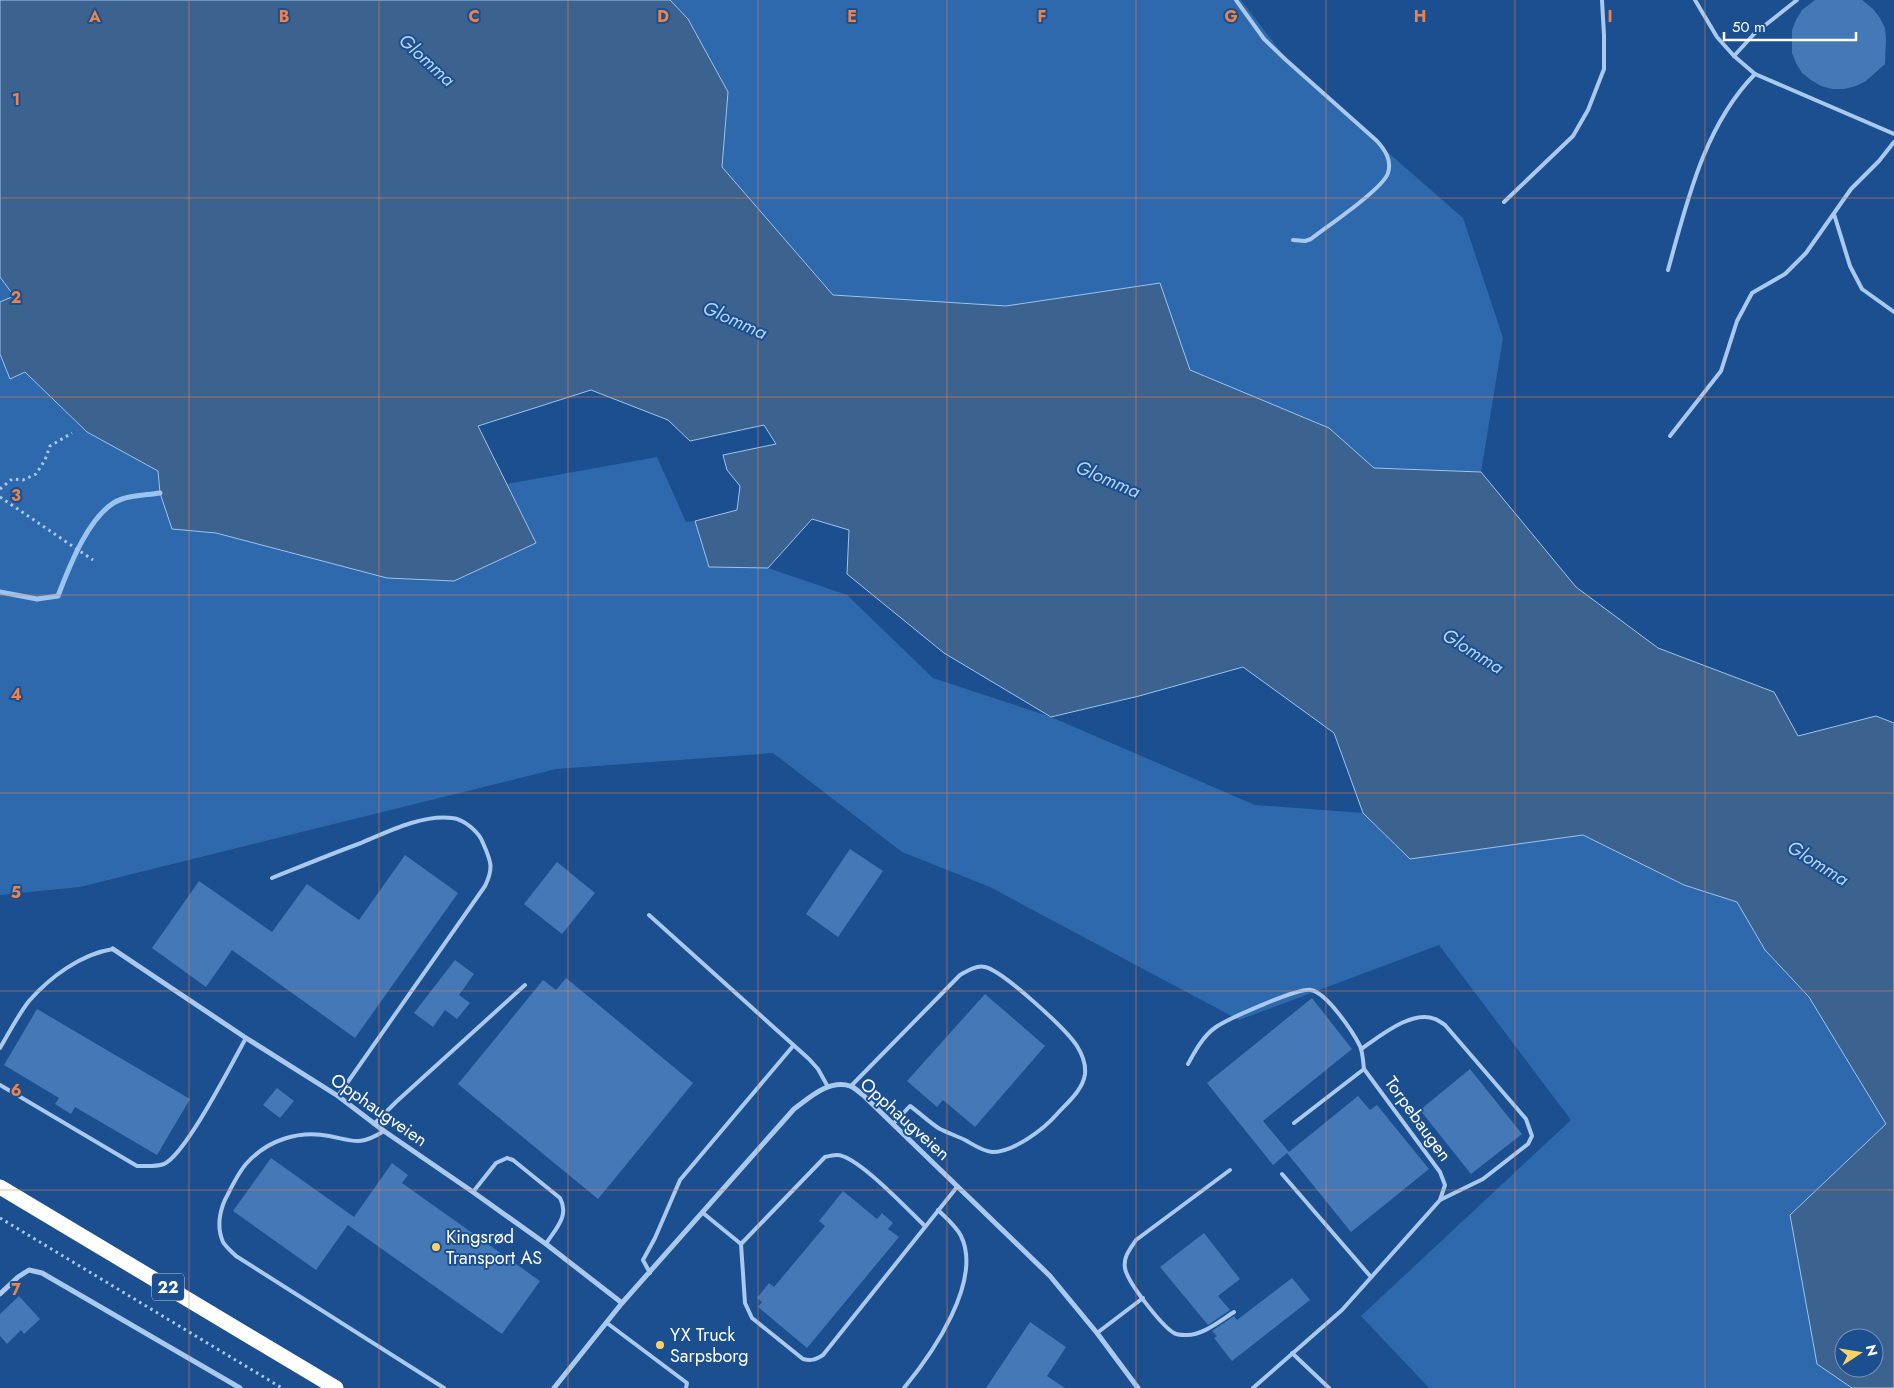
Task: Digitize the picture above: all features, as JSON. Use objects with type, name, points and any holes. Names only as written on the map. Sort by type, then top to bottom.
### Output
[{"type":"highway","name":"22","points":[[0,1187],[336,1388]]},
{"type":"street","name":"Opphaugveien","points":[[113,948],[246,1038],[338,1096],[374,1124],[546,1244],[622,1304]]},
{"type":"street","name":"Opphaugveien","points":[[554,1388],[622,1304],[794,1109],[812,1095],[838,1084],[851,1086],[863,1094],[1050,1276],[1097,1333],[1138,1388]]},
{"type":"street","points":[[0,1294],[18,1277],[29,1270],[42,1273],[240,1388]]},
{"type":"lane","points":[[1236,0],[1264,39],[1378,141],[1389,160],[1386,176],[1357,204],[1311,239],[1293,240]]},
{"type":"lane","points":[[1504,202],[1574,136],[1588,110],[1604,70],[1602,0]]},
{"type":"lane","points":[[1695,0],[1717,36],[1734,56],[1755,74],[1894,134]]},
{"type":"lane","points":[[1734,56],[1754,34],[1797,0]]},
{"type":"lane","points":[[1668,270],[1701,158],[1743,86],[1755,74]]},
{"type":"lane","points":[[1670,436],[1722,372],[1737,320],[1752,293],[1785,274],[1806,253],[1851,189],[1879,161],[1894,142]]},
{"type":"lane","points":[[1834,214],[1850,266],[1862,289],[1894,312]]},
{"type":"lane","points":[[272,878],[405,826],[432,818],[453,818],[472,828],[482,839],[490,859],[491,873],[485,886],[338,1096]]},
{"type":"lane","points":[[649,915],[809,1059],[818,1069],[828,1088]]},
{"type":"lane","points":[[0,1048],[28,1002],[56,975],[98,951],[113,948]]},
{"type":"lane","points":[[851,1086],[960,975],[982,966],[992,969],[1006,978],[1065,1032],[1077,1046],[1084,1061],[1085,1074],[1082,1086],[1046,1127],[1025,1140],[1003,1150],[995,1152],[978,1148],[939,1128],[910,1106],[893,1124]]},
{"type":"lane","points":[[374,1124],[525,985]]},
{"type":"lane","name":"Torpebaugen","points":[[1188,1064],[1198,1046],[1215,1028],[1299,991],[1310,990],[1320,994],[1352,1031],[1361,1049],[1364,1069],[1440,1172],[1445,1185],[1440,1200]]},
{"type":"lane","points":[[1253,1388],[1342,1310],[1440,1200],[1483,1179],[1528,1144],[1532,1136],[1526,1119],[1444,1025],[1434,1018],[1422,1017],[1397,1025],[1361,1049]]},
{"type":"lane","points":[[0,1085],[137,1166],[153,1167],[165,1163],[186,1141],[246,1038]]},
{"type":"lane","points":[[650,1274],[643,1260],[655,1238],[680,1180],[793,1046]]},
{"type":"lane","points":[[1294,1123],[1364,1069]]},
{"type":"lane","points":[[384,1131],[370,1140],[354,1141],[327,1135],[303,1134],[283,1138],[266,1147],[246,1164],[226,1196],[220,1212],[219,1226],[224,1242],[236,1256],[444,1388]]},
{"type":"lane","points":[[925,1226],[861,1166],[837,1155],[825,1157],[741,1244],[744,1303],[752,1318],[803,1359],[810,1361],[823,1355],[958,1187]]},
{"type":"lane","points":[[473,1192],[496,1163],[507,1158],[513,1160],[560,1198],[564,1205],[565,1212],[563,1218],[546,1244]]},
{"type":"lane","points":[[1230,1170],[1136,1240],[1126,1255],[1125,1268],[1131,1282],[1165,1327],[1176,1334],[1188,1336],[1199,1333],[1234,1312]]},
{"type":"lane","points":[[1282,1174],[1371,1277]]},
{"type":"lane","points":[[904,1388],[950,1321],[964,1285],[966,1263],[961,1236],[938,1210]]},
{"type":"lane","points":[[703,1213],[741,1244]]},
{"type":"lane","points":[[1097,1333],[1143,1298]]},
{"type":"lane","points":[[607,1323],[687,1383],[686,1388]]},
{"type":"lane","points":[[1292,1353],[1329,1388]]},
{"type":"path","points":[[0,489],[12,479],[22,480],[36,474],[45,460],[50,446],[72,433]]},
{"type":"path","points":[[0,497],[93,560]]},
{"type":"path","points":[[0,1218],[282,1388]]},
{"type":"shaded area","points":[[670,0],[1241,0],[1287,60],[1336,107],[1463,218],[1503,338],[1481,472],[1374,468],[1329,428],[1190,370],[1160,283],[1006,306],[833,295],[722,167],[728,92],[688,19]]},
{"type":"shaded area","points":[[0,277],[14,296],[0,302]]},
{"type":"shaded area","points":[[0,354],[10,378],[25,372],[87,432],[158,471],[160,493],[172,529],[216,533],[536,543],[507,484],[657,457],[686,522],[695,521],[709,567],[768,568],[847,595],[933,678],[1051,717],[1255,805],[1363,813],[1410,859],[1583,835],[1684,885],[1737,902],[1765,950],[1812,1001],[1887,1124],[1790,1215],[1817,1364],[1834,1376],[1834,1378],[1837,1378],[1852,1388],[1429,1388],[1361,1316],[1571,1120],[1439,945],[1239,1020],[990,887],[902,852],[773,753],[556,769],[80,887],[0,895]]},
{"type":"water","name":"Glomma","points":[[0,0],[670,0],[688,19],[728,92],[722,167],[833,295],[1006,306],[1160,283],[1190,370],[1329,428],[1374,468],[1481,472],[1576,587],[1658,648],[1774,692],[1798,736],[1876,716],[1894,723],[1894,1388],[1852,1388],[1837,1378],[1884,1378],[1884,1328],[1834,1328],[1834,1376],[1817,1364],[1790,1215],[1886,1124],[1809,997],[1765,950],[1737,902],[1684,885],[1583,835],[1410,859],[1363,813],[1334,733],[1243,667],[1139,696],[1051,717],[944,653],[847,574],[849,530],[812,519],[768,568],[709,567],[695,521],[737,510],[740,486],[727,470],[723,455],[776,444],[764,425],[690,441],[668,420],[591,390],[478,426],[536,543],[454,581],[387,578],[216,533],[172,529],[160,493],[158,471],[87,432],[25,372],[10,379],[0,354],[0,302],[14,296],[0,277]]},
{"type":"building","points":[[1815,0],[1862,0],[1880,18],[1885,28],[1885,64],[1866,81],[1844,89],[1832,89],[1821,86],[1802,73],[1792,53],[1792,30],[1802,10]]},
{"type":"building","points":[[850,849],[883,871],[838,937],[806,914]]},
{"type":"building","points":[[405,855],[458,893],[355,1038],[232,950],[206,987],[152,948],[199,881],[272,932],[307,884],[359,920]]},
{"type":"building","points":[[557,862],[595,893],[562,934],[524,904]]},
{"type":"building","points":[[455,960],[474,974],[459,995],[470,1003],[457,1019],[445,1010],[433,1027],[414,1013]]},
{"type":"building","points":[[566,978],[693,1083],[598,1199],[458,1084],[543,980],[556,990]]},
{"type":"building","points":[[985,994],[1045,1046],[975,1127],[943,1100],[937,1107],[907,1081]]},
{"type":"building","points":[[1312,998],[1352,1049],[1263,1121],[1289,1152],[1358,1096],[1370,1110],[1377,1105],[1429,1169],[1351,1232],[1287,1153],[1273,1165],[1207,1083]]},
{"type":"building","points":[[37,1009],[190,1099],[157,1155],[75,1107],[71,1114],[55,1104],[59,1098],[4,1065]]},
{"type":"building","points":[[1470,1069],[1522,1134],[1471,1174],[1420,1110]]},
{"type":"building","points":[[277,1088],[294,1101],[280,1118],[263,1105]]},
{"type":"building","name":"Kingsrød Transport AS","points":[[271,1158],[354,1217],[392,1163],[408,1175],[402,1183],[540,1281],[502,1334],[348,1225],[316,1270],[233,1211]]},
{"type":"building","points":[[843,1191],[877,1219],[882,1213],[893,1223],[888,1229],[899,1237],[807,1348],[758,1307],[762,1302],[757,1298],[769,1283],[774,1287],[825,1226],[819,1221]]},
{"type":"building","points":[[1204,1233],[1240,1279],[1218,1296],[1230,1310],[1208,1325],[1160,1267]]},
{"type":"building","points":[[1292,1278],[1310,1300],[1232,1361],[1214,1338],[1217,1336],[1212,1331],[1234,1316],[1237,1320]]},
{"type":"building","points":[[19,1296],[40,1319],[24,1334],[21,1330],[7,1344],[0,1336],[0,1314]]},
{"type":"building","points":[[1030,1322],[1066,1347],[1047,1376],[1065,1388],[986,1388]]},
{"type":"waterway","points":[[0,592],[37,599],[58,596],[82,540],[100,514],[122,499],[160,493]]},
{"type":"place","name":"Kingsrød Transport AS","points":[[436,1247]]},
{"type":"place","name":"YX Truck Sarpsborg","points":[[660,1345]]}]
